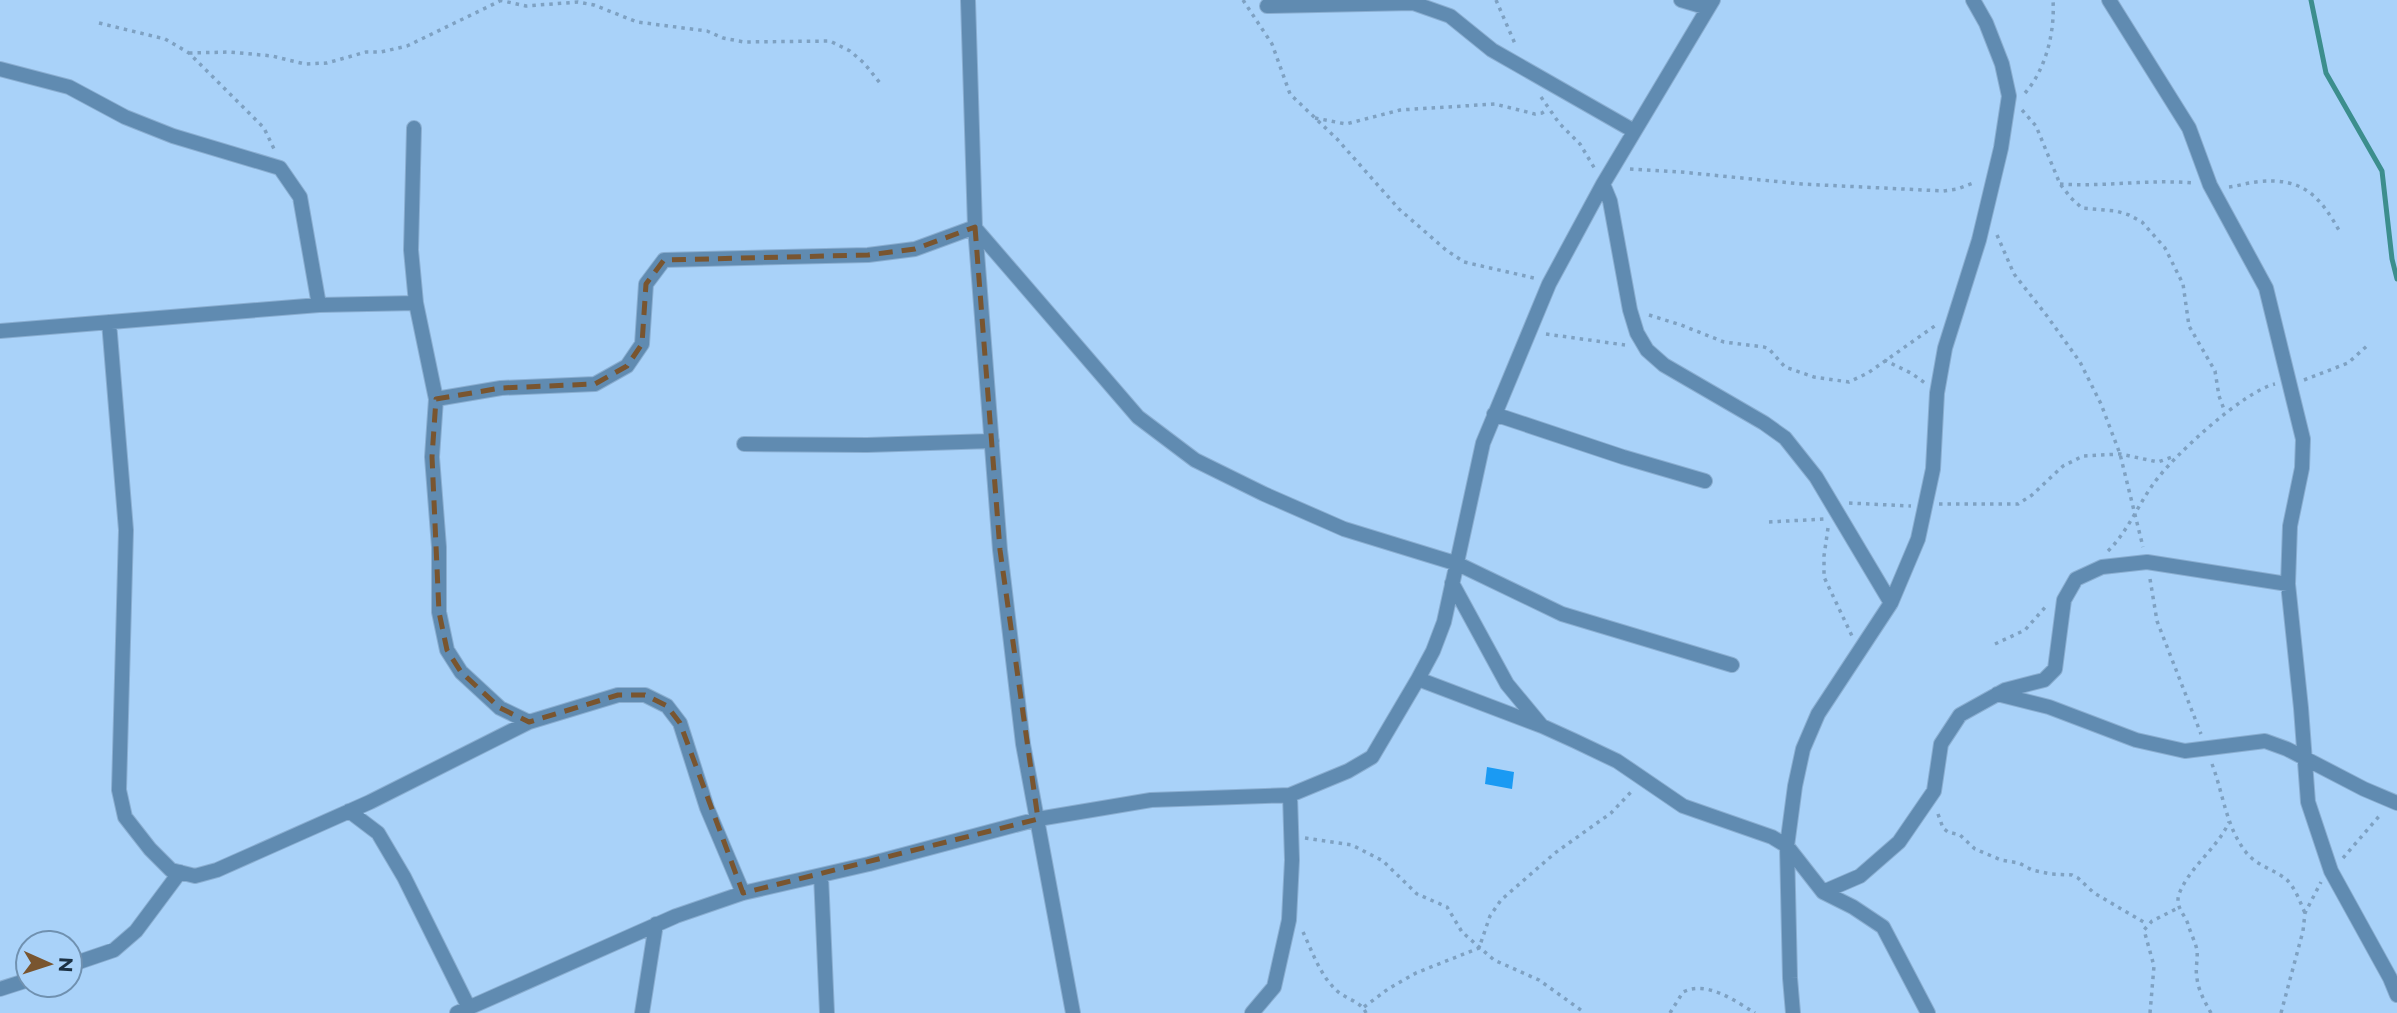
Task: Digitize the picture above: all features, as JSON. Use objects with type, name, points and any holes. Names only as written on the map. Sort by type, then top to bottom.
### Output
[{"type":"street","points":[[968,0],[975,227],[1000,550],[1023,744],[1073,1013]]},
{"type":"street","points":[[349,811],[378,833],[404,877],[463,1010],[656,924],[743,893],[1038,819],[1151,800],[1290,795],[1348,771],[1372,757],[1433,651],[1444,622],[1483,443],[1549,284],[1611,169],[1710,4],[1681,0]]},
{"type":"street","points":[[1793,1013],[1787,846],[1803,749],[1818,714],[1891,603],[1914,549],[1933,469],[1937,393],[1945,348],[1975,253],[2012,100],[2002,64],[1986,23],[1973,0]]},
{"type":"street","points":[[2109,0],[2189,128],[2210,185],[2266,288],[2303,439],[2302,468],[2290,526],[2288,584],[2308,802],[2331,871],[2397,995]]},
{"type":"street","points":[[1267,6],[1413,2],[1450,16],[1492,50],[1634,131]]},
{"type":"street","points":[[0,69],[69,88],[125,117],[173,136],[281,168],[300,197],[319,305]]},
{"type":"street","points":[[414,128],[411,250],[416,303],[436,399],[432,457],[439,547],[439,612],[447,650],[461,672],[500,708],[529,722]]},
{"type":"street","points":[[1603,184],[1615,224],[1630,310],[1637,333],[1647,350],[1664,365],[1785,438],[1816,477],[1891,603]]},
{"type":"street","points":[[436,399],[501,388],[595,384],[627,366],[642,344],[646,284],[664,260],[868,255],[915,249],[975,227]]},
{"type":"street","points":[[975,227],[1138,417],[1195,460],[1343,529],[1458,564],[1562,614],[1732,665]]},
{"type":"street","points":[[0,331],[319,305],[416,303]]},
{"type":"street","points":[[109,323],[126,530],[119,790],[125,817],[171,870],[195,876],[217,870],[349,811],[529,722],[618,695],[645,695],[667,706],[680,723],[707,808],[743,893]]},
{"type":"street","points":[[1494,414],[1705,481]]},
{"type":"street","points":[[744,444],[867,445],[992,441]]},
{"type":"street","points":[[1823,892],[1860,876],[1899,842],[1934,791],[1941,744],[1960,715],[2005,690],[2044,680],[2055,669],[2064,600],[2076,579],[2102,567],[2147,562],[2288,584]]},
{"type":"street","points":[[1452,583],[1507,684],[1542,726]]},
{"type":"street","points":[[1418,679],[1542,726],[1617,761],[1683,806],[1772,837],[1787,846],[1823,892],[1853,907],[1883,927],[1928,1013]]},
{"type":"street","points":[[1997,694],[2049,708],[2136,740],[2185,751],[2265,741],[2397,803]]},
{"type":"street","points":[[1252,1013],[1275,987],[1290,905],[1290,795]]},
{"type":"street","points":[[84,960],[114,950],[136,931],[180,872]]},
{"type":"street","points":[[821,875],[827,1013]]},
{"type":"street","points":[[642,1013],[656,924]]},
{"type":"path","points":[[189,52],[230,52],[272,56],[305,64],[327,63],[366,52],[407,46],[499,0],[526,6],[578,2],[594,5],[637,22],[706,31],[744,42],[830,41],[850,51],[880,83]]},
{"type":"path","points":[[1243,0],[1272,44],[1290,94],[1399,209],[1464,262],[1527,275],[1549,284]]},
{"type":"path","points":[[2053,0],[2052,27],[2039,73],[2012,100],[2036,126],[2060,184],[2071,198],[2082,208],[2129,215],[2142,222],[2165,248],[2183,284],[2189,326],[2215,372],[2219,396],[2226,413]]},
{"type":"path","points":[[99,23],[165,39],[189,52],[268,134],[281,168]]},
{"type":"path","points":[[1315,118],[1346,124],[1400,110],[1495,104],[1535,114],[1548,109]]},
{"type":"path","points":[[1611,169],[1651,169],[1790,183],[1942,191],[1969,186],[1997,165]]},
{"type":"path","points":[[1987,206],[1999,242],[2014,274],[2080,362],[2101,404],[2120,454],[2147,562],[2157,621],[2206,749],[2229,822],[2251,859],[2278,874],[2291,885],[2305,913]]},
{"type":"path","points":[[1630,310],[1681,325],[1724,342],[1764,347],[1785,367],[1830,381],[1849,382],[1857,380],[1956,309]]},
{"type":"path","points":[[1530,332],[1605,340],[1647,350]]},
{"type":"path","points":[[2134,512],[2154,483],[2179,455],[2226,413],[2267,386],[2338,368],[2355,358],[2368,345]]},
{"type":"path","points":[[1884,360],[1911,373],[1937,393]]},
{"type":"path","points":[[1829,501],[1926,506],[1948,503],[2018,504],[2032,495],[2063,466],[2083,456],[2120,454],[2149,462],[2166,461],[2179,455]]},
{"type":"path","points":[[1769,522],[1830,519],[1824,556],[1824,577],[1860,651]]},
{"type":"path","points":[[1479,948],[1489,916],[1501,900],[1555,853],[1611,813],[1644,780]]},
{"type":"path","points":[[1934,791],[1943,828],[1960,835],[1975,849],[2032,870],[2072,874],[2094,893],[2147,924]]},
{"type":"path","points":[[2211,1013],[2197,978],[2197,951],[2186,919],[2178,908],[2179,894],[2196,868],[2221,839],[2229,822]]},
{"type":"path","points":[[1292,836],[1352,845],[1372,853],[1418,894],[1447,907],[1462,932],[1494,960],[1539,980],[1585,1013]]},
{"type":"path","points":[[1290,905],[1328,981],[1335,990],[1363,1007],[1366,1013]]},
{"type":"path","points":[[2150,1013],[2154,966],[2143,933],[2147,924],[2178,908]]},
{"type":"path","points":[[1363,1007],[1416,973],[1479,948]]},
{"type":"path","points":[[1670,1013],[1683,992],[1699,987],[1718,993],[1755,1013]]},
{"type":"highlighted area","points":[[975,227],[1000,550],[1038,819],[743,893],[680,723],[667,706],[645,695],[618,695],[529,722],[500,708],[461,672],[447,650],[439,612],[432,457],[436,399],[501,388],[595,384],[627,366],[642,344],[646,284],[664,260],[868,255],[915,249]]},
{"type":"building","points":[[1487,767],[1514,772],[1512,789],[1485,784]]},
{"type":"waterway","points":[[2311,0],[2326,73],[2382,171],[2392,259],[2397,279]]}]
